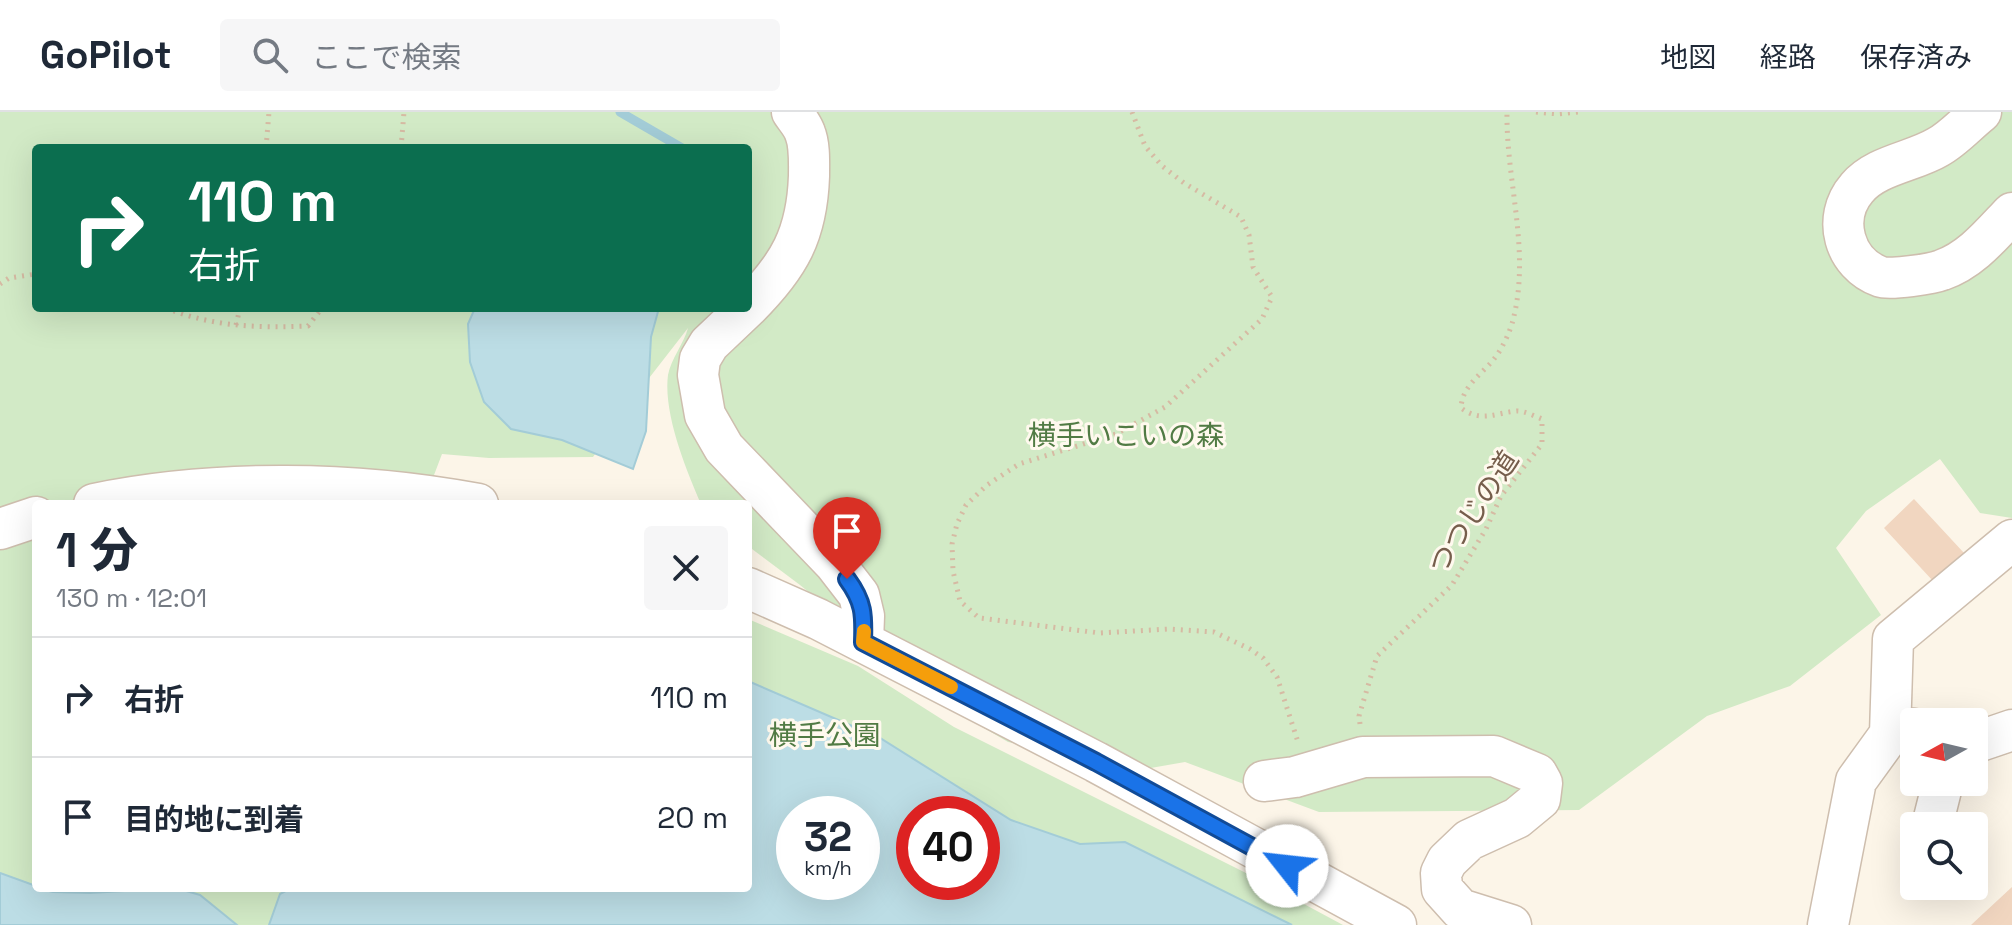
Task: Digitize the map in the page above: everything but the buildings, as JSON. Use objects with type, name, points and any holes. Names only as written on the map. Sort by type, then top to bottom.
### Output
[{"type":"street","points":[[752,304],[773,283],[795,247],[808,210],[809,167],[805,132],[792,112]]},
{"type":"street","points":[[1981,112],[1939,147],[1866,178],[1855,190],[1843,215],[1846,249],[1864,268],[1884,278],[1941,271],[1975,252],[2012,213]]},
{"type":"street","points":[[744,312],[709,344],[700,359],[698,375],[705,415],[724,448],[825,552],[859,595],[864,616],[863,642]]},
{"type":"street","points":[[113,500],[141,494],[289,486],[456,500]]},
{"type":"street","points":[[0,529],[32,518]]},
{"type":"street","points":[[1828,925],[1856,781],[1895,737],[1893,639],[2012,540]]},
{"type":"street","points":[[752,590],[863,642],[1096,762],[1396,925]]},
{"type":"street","points":[[1988,738],[2012,730]]},
{"type":"street","points":[[1264,781],[1305,774],[1363,757],[1494,756],[1537,774],[1542,783],[1540,799],[1517,818],[1469,840],[1447,861],[1441,873],[1442,889],[1460,909],[1511,925]]},
{"type":"path","points":[[266,144],[269,112]]},
{"type":"path","points":[[401,144],[404,112]]},
{"type":"path","points":[[1132,112],[1145,146],[1162,166],[1241,217],[1249,235],[1253,267],[1272,297],[1270,304],[1262,319],[1245,336],[1165,407],[1116,434],[1019,464],[987,485],[966,505],[952,544],[953,571],[960,601],[979,618],[1100,633],[1169,629],[1214,632],[1250,649],[1263,658],[1277,677],[1305,774]]},
{"type":"path","name":"つつじの道","points":[[1363,757],[1359,716],[1377,656],[1452,585],[1486,529],[1501,496],[1542,444],[1542,419],[1520,411],[1488,417],[1471,416],[1461,408],[1462,397],[1495,357],[1512,324],[1521,284],[1519,238],[1506,146],[1507,112]]},
{"type":"path","points":[[1536,112],[1579,112]]},
{"type":"path","points":[[0,284],[9,278],[32,275]]},
{"type":"path","points":[[176,312],[197,320],[256,328],[308,326],[319,312]]},
{"type":"path","points":[[236,325],[239,312]]},
{"type":"green space","name":"横手いこいの森","points":[[0,112],[2012,112],[2012,518],[1980,513],[1940,459],[1866,511],[1836,548],[1881,615],[1790,686],[1707,716],[1579,810],[1319,812],[1185,762],[1145,769],[1008,742],[955,711],[752,549],[752,500],[699,500],[672,424],[667,390],[670,369],[688,328],[593,457],[489,458],[442,454],[425,500],[32,500],[32,892],[752,892],[752,621],[858,666],[954,727],[1343,925],[0,925]]},
{"type":"water","points":[[473,312],[658,312],[651,337],[646,431],[633,469],[562,440],[511,429],[484,402],[470,362],[468,324]]},
{"type":"water","points":[[752,683],[880,738],[973,796],[896,796],[896,900],[1000,900],[1000,813],[1011,820],[1080,844],[1125,842],[1292,925],[269,925],[280,894],[284,892],[752,892]]},
{"type":"water","points":[[0,873],[32,885],[32,892],[190,892],[200,895],[237,925],[0,925]]},
{"type":"waterway","points":[[620,112],[675,144]]},
{"type":"slow traffic","points":[[864,631],[863,642],[951,687]]},
{"type":"route","points":[[847,579],[859,595],[864,616],[863,642],[1096,762],[1287,866]]},
{"type":"park label","name":"横手公園","points":[[825,735]]}]
